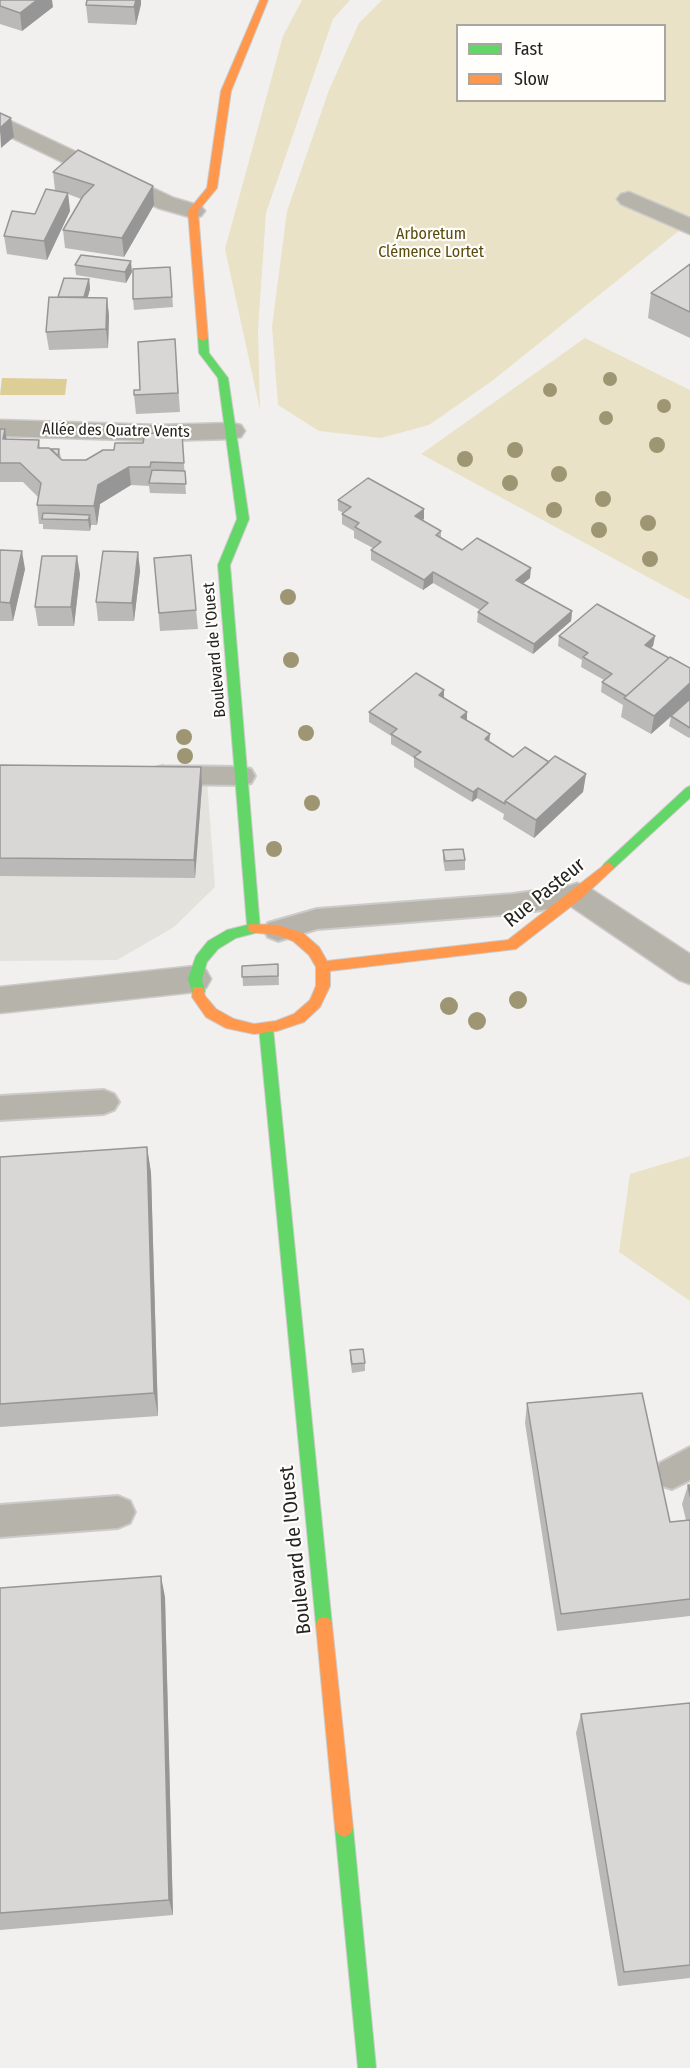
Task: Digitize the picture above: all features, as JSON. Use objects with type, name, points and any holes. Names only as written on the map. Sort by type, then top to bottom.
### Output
[{"type":"street","points":[[0,123],[166,203],[192,211],[212,189],[226,92],[264,0]]},
{"type":"street","points":[[629,199],[690,227]]},
{"type":"street","name":"Boulevard de l'Ouest","points":[[192,211],[204,353],[223,378],[243,519],[224,565],[242,776],[266,929]]},
{"type":"street","name":"Allée des Quatre Vents","points":[[0,428],[158,433],[232,431]]},
{"type":"street","name":"Rue Pasteur","points":[[323,967],[511,945],[578,895],[690,791]]},
{"type":"street","points":[[578,895],[690,971]]},
{"type":"street","points":[[266,929],[298,937],[314,951],[323,967],[324,986],[315,1004],[299,1018],[266,1028],[254,1029],[231,1024],[212,1013],[199,997],[195,979],[201,960],[213,945],[232,934],[266,929]]},
{"type":"street","points":[[0,1000],[195,979]]},
{"type":"street","name":"Boulevard de l'Ouest","points":[[266,1028],[367,2068]]},
{"type":"lane","points":[[142,774],[242,776]]},
{"type":"lane","points":[[266,929],[317,919],[513,904],[578,895]]},
{"type":"lane","points":[[0,1108],[104,1102]]},
{"type":"lane","points":[[0,1521],[118,1512]]},
{"type":"shaded area","points":[[2,378],[67,379],[65,395],[0,395]]},
{"type":"shaded area","points":[[0,778],[207,781],[215,887],[174,927],[117,960],[0,961]]},
{"type":"green space","points":[[302,0],[350,0],[333,19],[266,213],[258,330],[260,410],[225,249],[283,36]]},
{"type":"green space","name":"Arboretum Clémence Lortet","points":[[382,0],[690,0],[690,222],[492,381],[429,425],[381,438],[319,431],[278,405],[272,326],[287,211],[329,90],[359,23]]},
{"type":"green space","points":[[585,338],[690,390],[690,600],[421,454]]},
{"type":"green space","points":[[690,1156],[690,1301],[619,1252],[630,1174]]},
{"type":"building","points":[[0,0],[37,0],[20,13],[0,6]]},
{"type":"building","points":[[87,0],[136,0],[134,7],[86,5]]},
{"type":"building","points":[[0,113],[11,118],[0,128]]},
{"type":"building","points":[[78,150],[153,186],[122,238],[63,230],[83,196],[94,185],[53,172]]},
{"type":"building","points":[[46,189],[68,193],[44,241],[4,236],[12,211],[35,214]]},
{"type":"building","points":[[81,255],[131,261],[125,272],[75,265]]},
{"type":"building","points":[[690,264],[690,312],[651,293]]},
{"type":"building","points":[[170,267],[172,297],[133,299],[133,269]]},
{"type":"building","points":[[64,278],[89,279],[84,297],[58,297]]},
{"type":"building","points":[[49,297],[107,298],[106,329],[46,332]]},
{"type":"building","points":[[175,339],[178,393],[134,395],[134,390],[140,390],[138,342]]},
{"type":"building","points":[[0,429],[5,429],[3,439],[39,440],[38,448],[49,448],[62,460],[86,460],[103,450],[114,450],[115,443],[143,443],[145,433],[182,434],[184,463],[151,462],[150,467],[129,467],[98,485],[94,506],[37,505],[41,483],[20,463],[0,463]]},
{"type":"building","points":[[51,449],[59,449],[58,456]]},
{"type":"building","points":[[152,470],[185,471],[186,484],[149,483]]},
{"type":"building","points":[[368,478],[424,509],[415,516],[441,531],[436,535],[462,550],[477,538],[531,568],[516,580],[572,611],[534,644],[478,612],[488,603],[433,572],[424,580],[371,550],[381,542],[355,527],[359,523],[342,514],[351,507],[338,500]]},
{"type":"building","points":[[43,513],[90,515],[88,520],[42,519]]},
{"type":"building","points":[[0,550],[22,551],[10,603],[0,602]]},
{"type":"building","points":[[103,551],[138,552],[132,603],[96,602]]},
{"type":"building","points":[[191,555],[196,610],[159,613],[154,558]]},
{"type":"building","points":[[42,556],[77,556],[71,607],[35,607]]},
{"type":"building","points":[[597,604],[655,636],[645,645],[669,658],[626,696],[602,682],[612,674],[583,657],[588,653],[559,636]]},
{"type":"building","points":[[670,657],[690,668],[690,683],[654,716],[624,698]]},
{"type":"building","points":[[416,673],[444,690],[439,695],[467,712],[461,717],[490,734],[485,739],[513,757],[525,747],[549,762],[505,801],[505,804],[478,788],[473,792],[414,757],[421,752],[391,734],[397,729],[369,712]]},
{"type":"building","points":[[690,699],[690,728],[671,716]]},
{"type":"building","points":[[555,756],[586,774],[536,820],[505,801]]},
{"type":"building","points":[[0,765],[201,767],[194,860],[0,858]]},
{"type":"building","points":[[463,849],[465,860],[445,861],[443,850]]},
{"type":"building","points":[[278,964],[278,976],[242,977],[242,966]]},
{"type":"building","points":[[147,1147],[154,1393],[0,1404],[0,1157]]},
{"type":"building","points":[[363,1349],[365,1363],[352,1364],[350,1350]]},
{"type":"building","points":[[642,1393],[670,1522],[690,1520],[690,1599],[561,1614],[527,1403]]},
{"type":"building","points":[[161,1576],[169,1900],[0,1913],[0,1588]]},
{"type":"building","points":[[690,1703],[690,1965],[624,1972],[581,1714]]},
{"type":"traffic: fast","points":[[203,338],[204,353],[223,378],[243,519],[224,565],[254,928]]},
{"type":"traffic: fast","points":[[608,867],[690,791]]},
{"type":"traffic: fast","points":[[198,991],[195,979],[201,960],[213,945],[232,934],[254,928]]},
{"type":"traffic: fast","points":[[266,1028],[324,1625]]},
{"type":"traffic: fast","points":[[344,1828],[367,2068]]},
{"type":"traffic: slow","points":[[203,338],[193,211],[212,188],[226,91],[264,0]]},
{"type":"traffic: slow","points":[[323,967],[511,945],[577,895],[608,867]]},
{"type":"traffic: slow","points":[[198,991],[199,997],[211,1013],[231,1024],[254,1029],[277,1026],[299,1018],[315,1003],[323,986],[323,967],[314,951],[298,937],[278,930],[254,928]]},
{"type":"traffic: slow","points":[[324,1625],[344,1828]]}]
